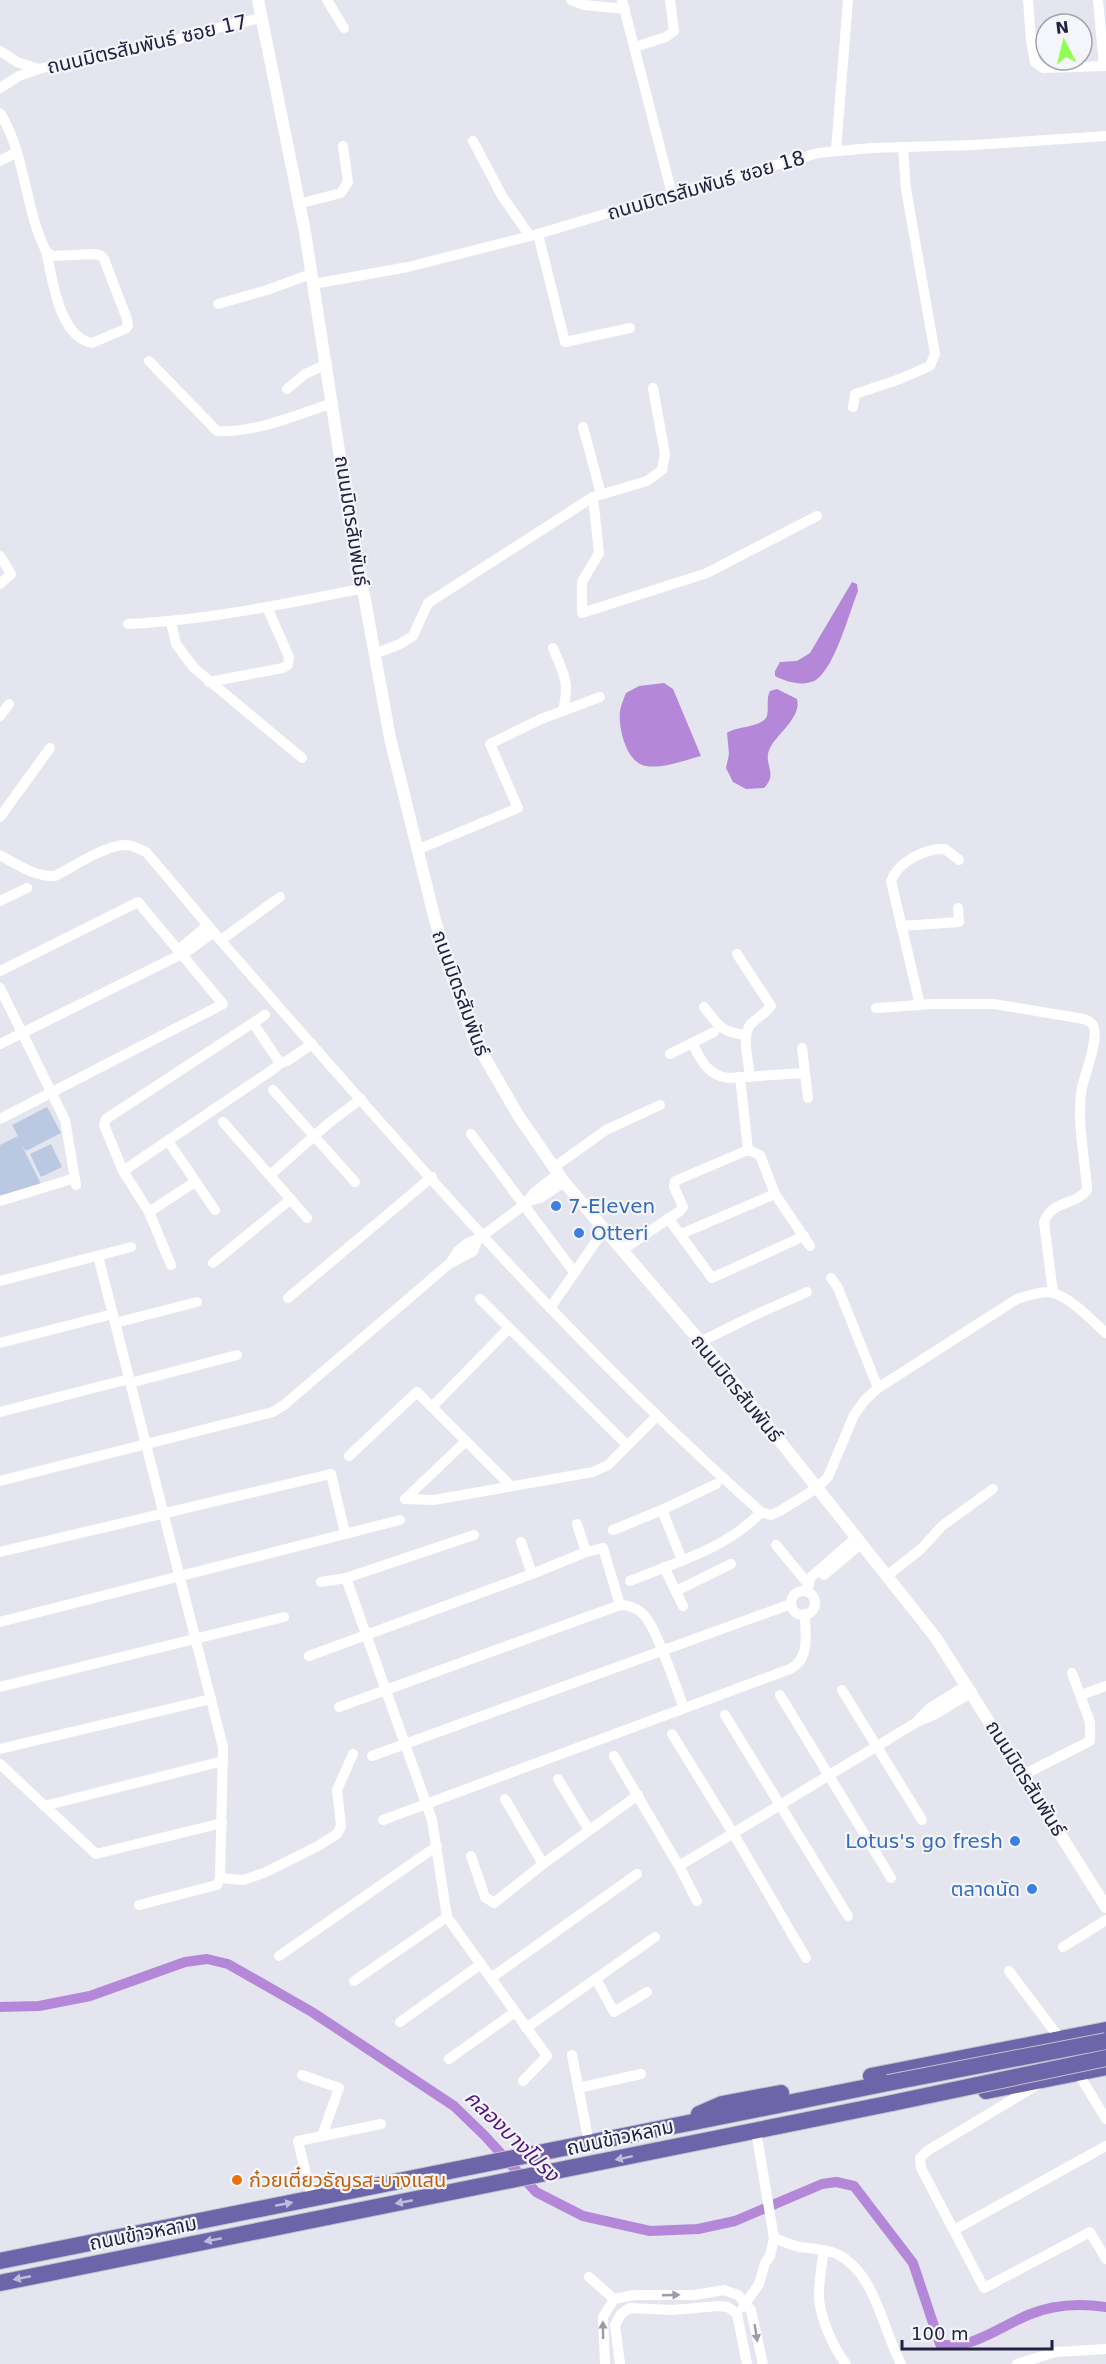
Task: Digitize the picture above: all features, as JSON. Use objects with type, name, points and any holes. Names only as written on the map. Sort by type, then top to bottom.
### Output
[{"type":"main road","points":[[674,2126],[722,2104],[1106,2030]]},
{"type":"main road","name":"ถนนข้าวหลาม","points":[[0,2261],[1106,2041]]},
{"type":"main road","points":[[999,2052],[1024,2052],[1032,2056],[1036,2062],[1031,2075],[1006,2087]]},
{"type":"main road","name":"ถนนข้าวหลาม","points":[[0,2283],[1106,2058]]},
{"type":"main road","points":[[681,2146],[757,2137],[1106,2067]]},
{"type":"street","name":"ถนนมิตรสัมพันธ์","points":[[258,0],[305,232],[346,496],[390,738],[435,920],[474,1039],[513,1107],[558,1174],[700,1342],[936,1638],[1106,1907]]},
{"type":"street","points":[[327,0],[344,28]]},
{"type":"street","points":[[571,0],[584,5],[624,5],[672,194]]},
{"type":"street","points":[[635,47],[666,37],[674,31],[670,0]]},
{"type":"street","points":[[836,150],[848,0]]},
{"type":"street","points":[[1028,0],[1035,62],[1043,68],[1105,66],[1098,0]]},
{"type":"street","name":"ถนนมิตรสัมพันธ์ ซอย 17","points":[[0,51],[18,62],[39,69],[99,54],[166,43],[261,18]]},
{"type":"street","points":[[0,88],[19,76],[39,69]]},
{"type":"street","points":[[0,113],[14,139],[30,208],[46,251],[63,320],[84,340],[92,343],[128,326],[104,259],[100,255],[52,256],[46,251]]},
{"type":"street","name":"ถนนมิตรสัมพันธ์ ซอย 18","points":[[218,304],[312,279],[408,267],[534,235],[818,153],[836,150],[1106,136]]},
{"type":"street","points":[[473,141],[502,196],[534,235],[565,342],[630,328]]},
{"type":"street","points":[[298,204],[341,193],[348,182],[343,146]]},
{"type":"street","points":[[853,407],[855,394],[930,366],[935,354],[906,189],[903,148]]},
{"type":"street","points":[[0,161],[17,152]]},
{"type":"street","points":[[149,361],[217,431],[232,432],[262,426],[333,403]]},
{"type":"street","points":[[287,389],[305,374],[327,364]]},
{"type":"street","points":[[375,651],[391,647],[413,636],[428,603],[597,495],[647,481],[662,470],[665,454],[653,388]]},
{"type":"street","points":[[583,427],[597,495],[600,552],[582,582],[582,613],[707,573],[817,516]]},
{"type":"street","points":[[0,556],[11,574],[0,584]]},
{"type":"street","points":[[128,624],[171,622],[267,608],[363,588]]},
{"type":"street","points":[[209,682],[283,668],[288,665],[289,657],[267,608]]},
{"type":"street","points":[[171,622],[179,648],[194,668],[302,758]]},
{"type":"street","points":[[553,648],[567,681],[568,691],[563,711]]},
{"type":"street","points":[[418,849],[518,808],[490,744],[600,697]]},
{"type":"street","points":[[0,716],[9,704]]},
{"type":"street","points":[[0,817],[50,748]]},
{"type":"street","points":[[0,855],[36,874],[55,876],[111,848],[123,845],[134,846],[146,852],[310,1042],[432,1177],[480,1237],[657,1416],[702,1460],[761,1512],[771,1515],[780,1511],[817,1488],[828,1477],[854,1415],[865,1400],[879,1388],[1017,1299],[1032,1294],[1053,1293],[1071,1304],[1106,1333]]},
{"type":"street","points":[[920,1005],[891,881],[899,867],[915,857],[940,849],[951,852],[959,860]]},
{"type":"street","points":[[0,901],[27,888]]},
{"type":"street","points":[[0,1044],[188,951],[214,932],[280,897]]},
{"type":"street","points":[[0,971],[138,902],[223,1004],[0,1119]]},
{"type":"street","points":[[901,926],[959,922],[958,908]]},
{"type":"street","points":[[737,954],[771,1006],[764,1015],[752,1023],[745,1035],[748,1150]]},
{"type":"street","points":[[0,988],[65,1120],[76,1181],[0,1201]]},
{"type":"street","points":[[876,1008],[994,1004],[1084,1019],[1101,1030],[1081,1092],[1083,1156],[1087,1190],[1082,1197],[1053,1208],[1044,1222],[1053,1293]]},
{"type":"street","points":[[704,1007],[720,1028],[731,1033],[745,1035]]},
{"type":"street","points":[[171,1265],[149,1212],[123,1171],[106,1132],[104,1125],[106,1119],[265,1015]]},
{"type":"street","points":[[253,1023],[280,1063]]},
{"type":"street","points":[[670,1054],[714,1032]]},
{"type":"street","points":[[123,1171],[280,1063],[287,1061],[310,1042]]},
{"type":"street","points":[[692,1043],[710,1072],[720,1077],[805,1073]]},
{"type":"street","points":[[802,1048],[808,1098]]},
{"type":"street","points":[[273,1090],[355,1182]]},
{"type":"street","points":[[270,1175],[330,1122],[337,1113],[359,1097]]},
{"type":"street","points":[[0,1481],[273,1412],[450,1263],[458,1251],[526,1203],[540,1198],[558,1174],[606,1130],[660,1105]]},
{"type":"street","points":[[223,1122],[307,1218]]},
{"type":"street","points":[[471,1134],[526,1203],[574,1272]]},
{"type":"street","points":[[168,1141],[215,1210]]},
{"type":"street","points":[[622,1250],[680,1211],[683,1207],[674,1187],[675,1181],[748,1150],[760,1155],[775,1194],[810,1246]]},
{"type":"street","points":[[288,1298],[432,1177]]},
{"type":"street","points":[[149,1212],[195,1182]]},
{"type":"street","points":[[681,1234],[775,1194]]},
{"type":"street","points":[[213,1263],[291,1199]]},
{"type":"street","points":[[668,1218],[712,1278],[804,1236]]},
{"type":"street","points":[[550,1308],[604,1230]]},
{"type":"street","points":[[0,1281],[131,1247]]},
{"type":"street","points":[[98,1256],[223,1748],[220,1878],[217,1885],[139,1905]]},
{"type":"street","points":[[831,1278],[838,1288],[879,1388]]},
{"type":"street","points":[[700,1342],[755,1314],[807,1292]]},
{"type":"street","points":[[480,1299],[627,1445]]},
{"type":"street","points":[[0,1343],[198,1302]]},
{"type":"street","points":[[432,1407],[509,1328]]},
{"type":"street","points":[[0,1412],[237,1355]]},
{"type":"street","points":[[349,1456],[417,1392],[511,1486]]},
{"type":"street","points":[[466,1441],[405,1499],[434,1500],[593,1472],[608,1465],[657,1416]]},
{"type":"street","points":[[0,1552],[331,1474],[345,1533]]},
{"type":"street","points":[[613,1530],[716,1484]]},
{"type":"street","points":[[888,1575],[921,1549],[942,1526],[993,1489]]},
{"type":"street","points":[[662,1510],[682,1560]]},
{"type":"street","points":[[630,1581],[716,1545],[751,1523],[761,1512]]},
{"type":"street","points":[[0,1622],[400,1520]]},
{"type":"street","points":[[577,1524],[586,1552]]},
{"type":"street","points":[[321,1582],[346,1578],[474,1535]]},
{"type":"street","points":[[372,1756],[791,1604],[795,1594],[816,1582],[860,1540]]},
{"type":"street","points":[[521,1542],[532,1574]]},
{"type":"street","points":[[776,1545],[813,1596],[812,1611],[805,1614],[797,1613],[791,1604]]},
{"type":"street","points":[[309,1656],[586,1552],[603,1548],[620,1605]]},
{"type":"street","points":[[676,1591],[731,1564]]},
{"type":"street","points":[[664,1567],[683,1606]]},
{"type":"street","points":[[346,1578],[426,1803],[437,1846],[447,1917],[546,2056],[523,2080]]},
{"type":"street","points":[[339,1707],[620,1605],[635,1608],[645,1616],[662,1650],[684,1708]]},
{"type":"street","points":[[383,1820],[797,1665],[806,1652],[805,1614]]},
{"type":"street","points":[[0,1688],[284,1617]]},
{"type":"street","points":[[1023,1775],[1090,1741],[1090,1722],[1072,1673]]},
{"type":"street","points":[[1081,1695],[1106,1686]]},
{"type":"street","points":[[679,1866],[917,1722],[934,1715],[969,1689]]},
{"type":"street","points":[[842,1690],[922,1820]]},
{"type":"street","points":[[780,1695],[827,1776],[891,1878]]},
{"type":"street","points":[[0,1749],[211,1699]]},
{"type":"street","points":[[725,1715],[848,1916]]},
{"type":"street","points":[[672,1734],[806,1958]]},
{"type":"street","points":[[220,1878],[243,1880],[264,1873],[337,1834],[341,1826],[337,1790],[339,1781],[353,1754]]},
{"type":"street","points":[[614,1756],[697,1901]]},
{"type":"street","points":[[44,1806],[223,1761]]},
{"type":"street","points":[[0,1764],[96,1854],[222,1823]]},
{"type":"street","points":[[558,1779],[589,1830]]},
{"type":"street","points":[[471,1856],[485,1897],[494,1903],[543,1864],[638,1795]]},
{"type":"street","points":[[505,1799],[543,1864]]},
{"type":"street","points":[[279,1956],[437,1846]]},
{"type":"street","points":[[491,1978],[638,1874]]},
{"type":"street","points":[[354,1981],[447,1917]]},
{"type":"street","points":[[1063,1947],[1106,1920]]},
{"type":"street","points":[[526,2028],[655,1937]]},
{"type":"street","points":[[400,2022],[481,1964]]},
{"type":"street","points":[[1009,1971],[1061,2040]]},
{"type":"street","points":[[596,1979],[614,2012],[647,1992]]},
{"type":"street","points":[[449,2059],[515,2012]]},
{"type":"street","points":[[572,2055],[589,2144]]},
{"type":"street","points":[[1078,2073],[1106,2119]]},
{"type":"street","points":[[578,2088],[641,2074]]},
{"type":"street","points":[[302,2075],[339,2088],[322,2136]]},
{"type":"street","points":[[1045,2080],[927,2151],[920,2158],[921,2168],[984,2288],[1090,2232],[1106,2259]]},
{"type":"street","points":[[312,2199],[298,2141],[381,2124]]},
{"type":"street","points":[[737,2314],[759,2284],[774,2238],[757,2137]]},
{"type":"street","points":[[954,2230],[1106,2146]]},
{"type":"street","points":[[774,2238],[797,2247],[837,2254],[857,2269],[885,2322],[901,2364]]},
{"type":"street","points":[[824,2250],[818,2296],[829,2337],[846,2364]]},
{"type":"street","points":[[589,2277],[629,2308]]},
{"type":"street","points":[[605,2364],[603,2317],[618,2298],[694,2295],[724,2290],[738,2295],[746,2302],[754,2321],[763,2364]]},
{"type":"street","points":[[620,2364],[615,2325],[621,2314],[629,2308],[672,2310],[719,2306],[728,2307],[737,2314],[747,2364]]},
{"type":"street","points":[[1017,2364],[1056,2352],[1106,2349]]},
{"type":"shaded area","points":[[852,582],[857,584],[858,591],[841,639],[823,673],[816,680],[806,683],[790,682],[775,676],[780,662],[797,661],[810,653]]},
{"type":"shaded area","points":[[664,683],[673,689],[701,756],[667,765],[646,766],[633,758],[628,751],[620,726],[620,709],[626,693],[639,686]]},
{"type":"shaded area","points":[[777,689],[797,699],[798,706],[788,725],[770,748],[768,783],[764,788],[746,789],[733,782],[726,768],[729,754],[727,733],[764,720],[767,716],[770,691]]},
{"type":"shaded area","points":[[47,1107],[61,1133],[26,1151],[22,1146],[41,1184],[0,1199],[0,1145],[18,1136],[12,1125]]},
{"type":"shaded area","points":[[51,1144],[62,1167],[41,1177],[30,1154]]},
{"type":"waterway","name":"คลองบางโปรง","points":[[0,2007],[39,2006],[90,1996],[185,1962],[207,1959],[228,1964],[312,2012],[454,2106],[536,2192],[583,2216],[650,2231],[698,2229],[735,2221],[822,2184],[836,2182],[854,2186],[913,2263],[940,2344],[963,2344],[974,2341],[1028,2315],[1047,2309],[1076,2305],[1106,2307]]},
{"type":"place","name":"7-Eleven","points":[[556,1206]]},
{"type":"place","name":"Otteri","points":[[579,1233]]},
{"type":"place","name":"Lotus's go fresh","points":[[1015,1841]]},
{"type":"place","name":"ตลาดนัด","points":[[1032,1889]]},
{"type":"place","name":"ก๋วยเตี๋ยวธัญรส-บางแสน","points":[[237,2180]]}]
